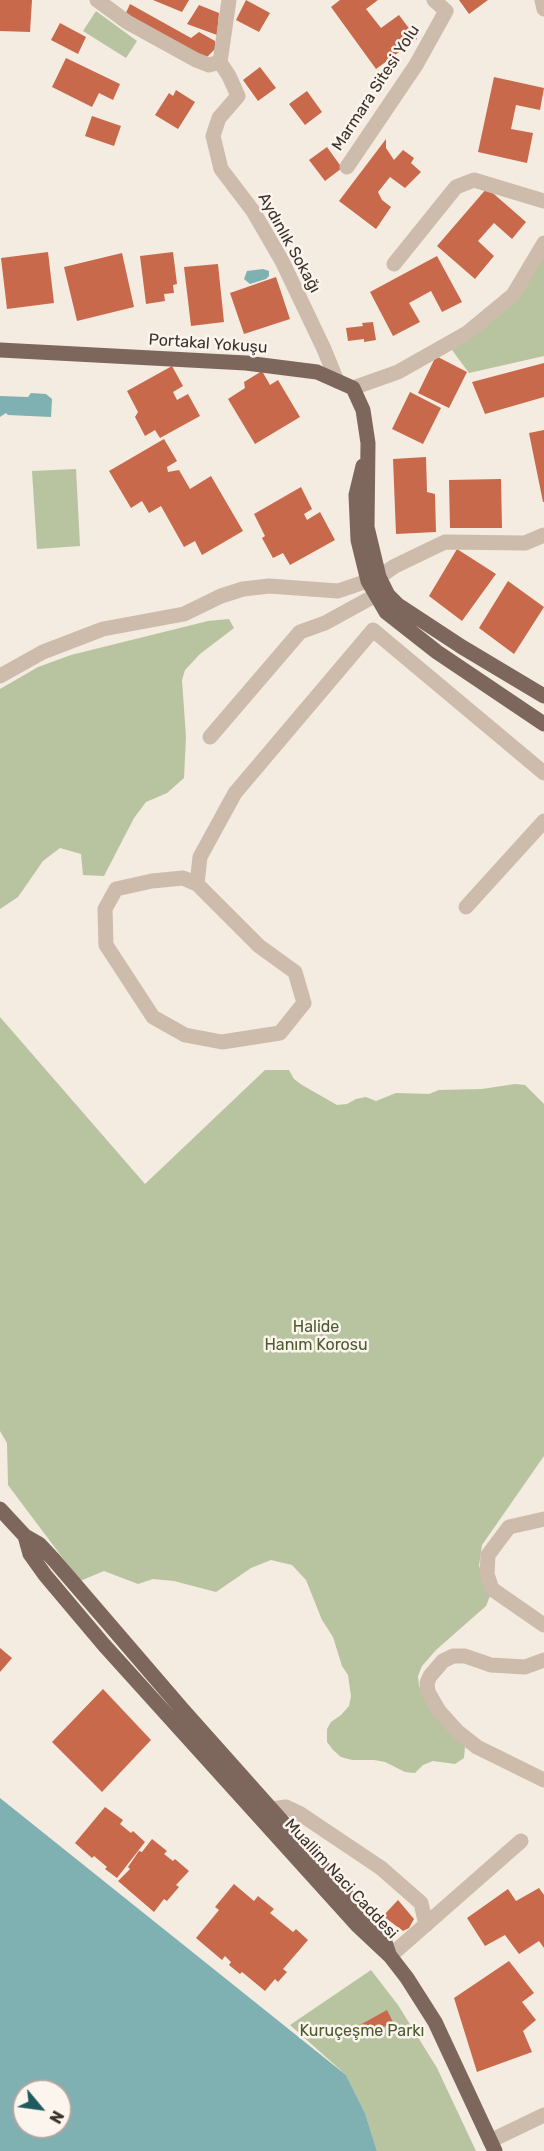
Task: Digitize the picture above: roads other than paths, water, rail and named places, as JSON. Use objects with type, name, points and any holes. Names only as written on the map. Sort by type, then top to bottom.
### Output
[{"type":"main road","name":"Portakal Yokuşu","points":[[0,350],[246,363],[316,372],[353,388]]},
{"type":"main road","points":[[353,388],[363,410],[368,443],[356,495],[358,540],[374,579],[376,596],[386,612],[437,652],[544,724]]},
{"type":"main road","points":[[374,579],[398,605],[544,696]]},
{"type":"main road","name":"Muallim Naci Caddesi","points":[[0,1509],[25,1536],[30,1554],[45,1575],[104,1645],[384,1938],[390,1956],[435,2022],[492,2146]]},
{"type":"street","points":[[97,0],[128,22],[209,65],[220,62],[229,0]]},
{"type":"street","name":"Marmara Sitesi Yolu","points":[[347,167],[416,65],[446,11],[434,0]]},
{"type":"street","points":[[542,0],[544,9]]},
{"type":"street","name":"Aydınlık Sokağı","points":[[220,62],[230,75],[238,96],[219,118],[213,136],[221,169],[253,211],[282,261],[337,381]]},
{"type":"street","points":[[393,264],[456,187],[474,180],[544,201]]},
{"type":"street","points":[[353,388],[398,372],[466,333],[513,295],[544,243]]},
{"type":"street","points":[[0,676],[43,652],[103,629],[184,614],[221,596],[243,589],[269,586],[338,591],[374,579],[394,566],[445,542],[525,543],[544,536]]},
{"type":"street","points":[[210,737],[300,633],[376,596]]},
{"type":"street","points":[[196,884],[200,857],[235,793],[373,630],[544,773]]},
{"type":"street","points":[[466,907],[544,821]]},
{"type":"street","points":[[183,878],[196,884],[259,946],[295,972],[304,1003],[280,1033],[222,1042],[185,1035],[153,1017],[106,945],[105,909],[116,889],[152,881],[183,878]]},
{"type":"street","points":[[544,1519],[509,1527],[488,1555],[487,1574],[492,1589],[544,1625]]},
{"type":"street","points":[[544,1660],[525,1667],[491,1665],[465,1656],[453,1656],[443,1661],[427,1683],[428,1692],[439,1711],[477,1748],[544,1780]]},
{"type":"street","points":[[266,1813],[286,1807],[299,1813],[381,1868],[421,1903],[426,1925]]},
{"type":"street","points":[[390,1956],[520,1841]]},
{"type":"street","points":[[492,2146],[544,2115]]},
{"type":"water","points":[[263,269],[269,271],[266,279],[250,284],[244,279],[247,271]]},
{"type":"water","points":[[31,393],[46,394],[52,399],[51,417],[8,415],[6,413],[0,417],[0,396],[28,397]]},
{"type":"water","points":[[0,1798],[346,2075],[365,2113],[377,2151],[0,2151]]},
{"type":"park label","name":"Halide Hanım Korosu","points":[[316,1336]]},
{"type":"park label","name":"Kuruçeşme Parkı","points":[[362,2031]]}]
